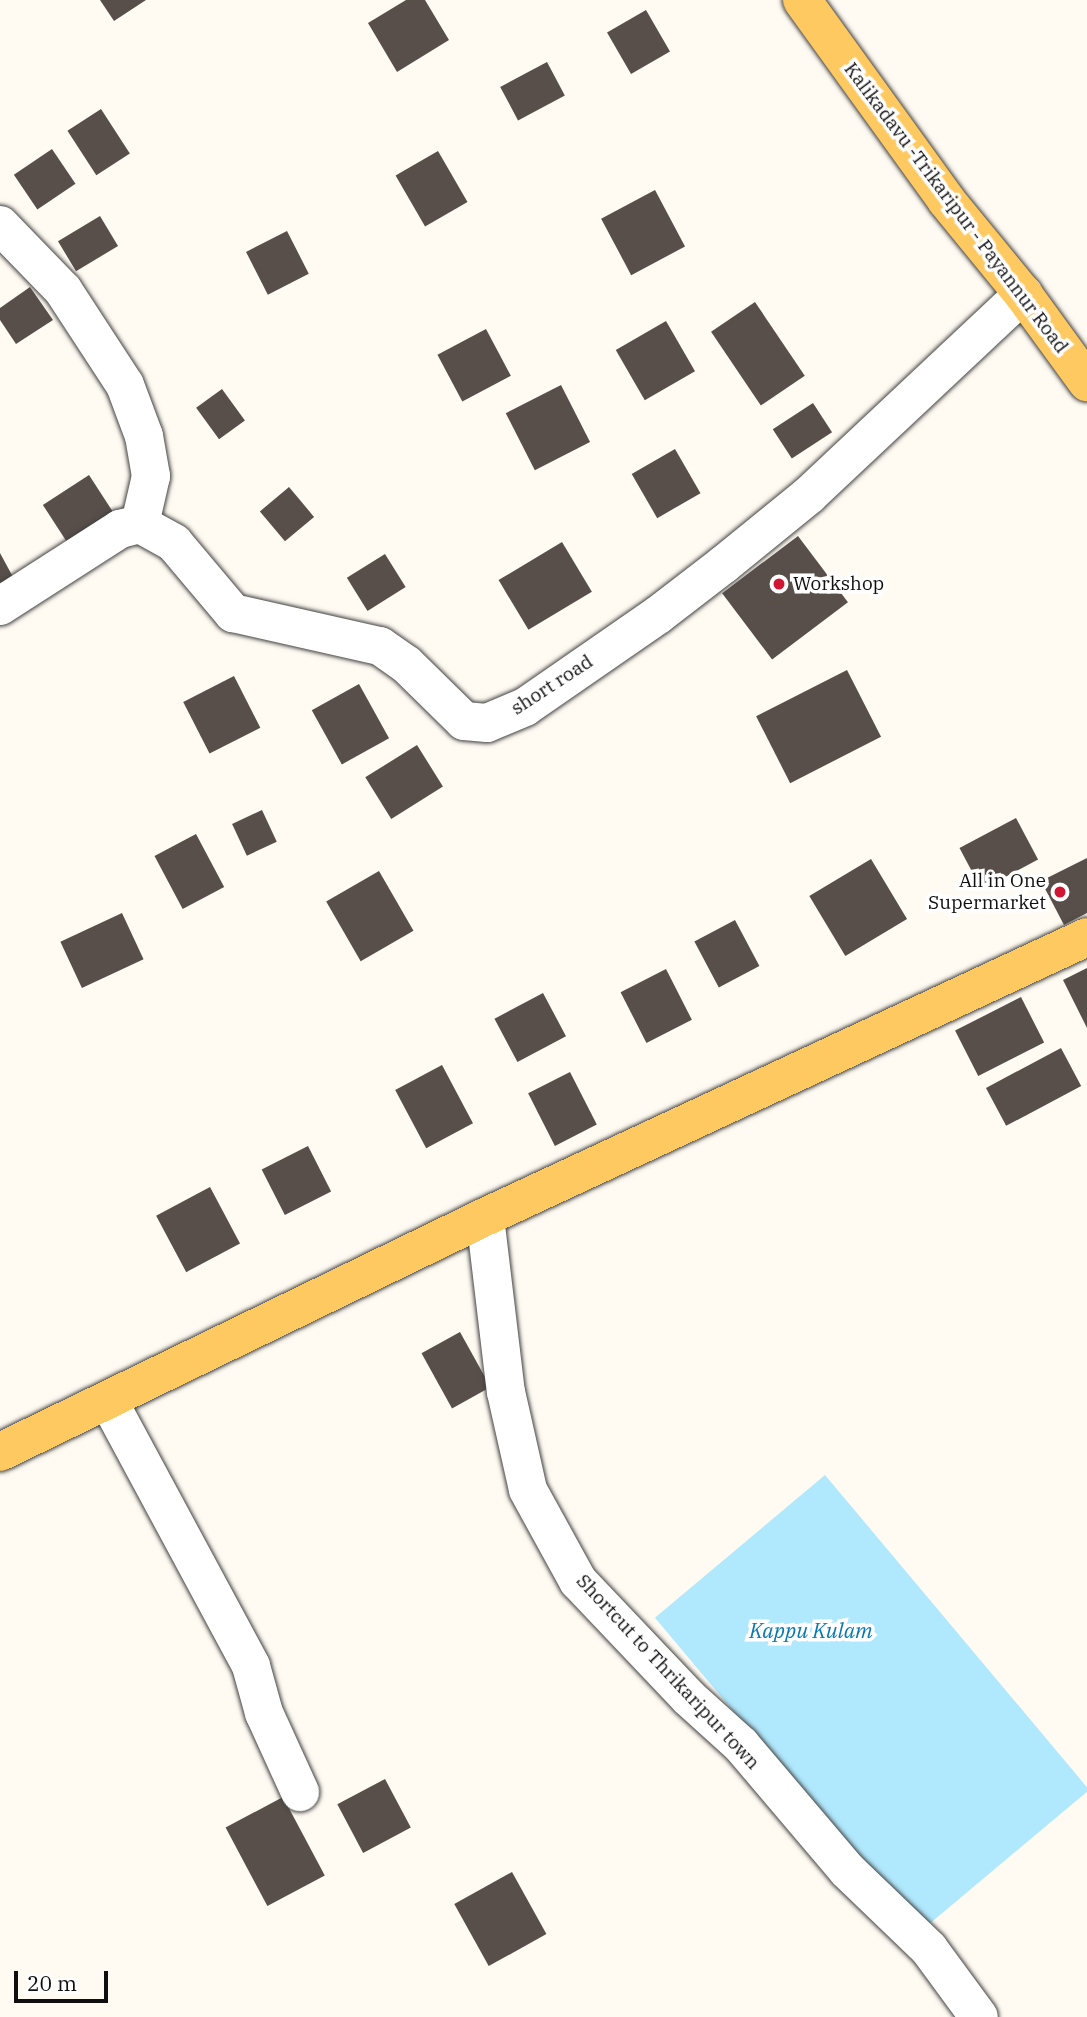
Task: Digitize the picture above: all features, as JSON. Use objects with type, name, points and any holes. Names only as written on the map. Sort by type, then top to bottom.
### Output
[{"type":"main road","name":"Kalikadavu -Trikaripur - Payannur Road","points":[[802,0],[946,200],[1023,294],[1087,382]]},
{"type":"main road","points":[[0,1452],[485,1217],[1087,937]]},
{"type":"street","points":[[0,225],[63,290],[125,385],[144,436],[151,477],[140,524],[120,529],[0,606]]},
{"type":"street","name":"short road","points":[[140,524],[174,543],[233,613],[380,646],[406,664],[464,721],[487,723],[525,707],[658,615],[723,565],[809,495],[1023,294]]},
{"type":"street","name":"Shortcut to Thrikaripur town","points":[[485,1217],[506,1392],[528,1490],[578,1581],[690,1698],[741,1745],[847,1870],[929,1949],[979,2017]]},
{"type":"street","points":[[108,1400],[251,1666],[264,1713],[300,1792]]},
{"type":"water","name":"Kappu Kulam","points":[[825,1475],[1087,1787],[1087,1792],[919,1933],[655,1618]]},
{"type":"building","points":[[100,0],[146,0],[114,21]]},
{"type":"building","points":[[406,0],[425,0],[449,40],[397,72],[368,23]]},
{"type":"building","points":[[646,10],[670,52],[631,74],[607,32]]},
{"type":"building","points":[[547,62],[565,96],[518,120],[500,87]]},
{"type":"building","points":[[101,109],[130,153],[96,175],[67,131]]},
{"type":"building","points":[[52,149],[75,184],[37,210],[14,175]]},
{"type":"building","points":[[438,151],[468,202],[425,227],[396,176]]},
{"type":"building","points":[[655,190],[685,247],[631,275],[601,219]]},
{"type":"building","points":[[100,216],[118,246],[76,271],[58,241]]},
{"type":"building","points":[[287,231],[309,274],[268,295],[246,252]]},
{"type":"building","points":[[30,287],[53,320],[16,344],[0,320],[0,308]]},
{"type":"building","points":[[755,302],[805,376],[761,405],[711,332]]},
{"type":"building","points":[[666,321],[695,371],[645,400],[616,350]]},
{"type":"building","points":[[486,329],[511,376],[462,402],[437,355]]},
{"type":"building","points":[[561,385],[590,442],[535,470],[506,413]]},
{"type":"building","points":[[222,389],[245,421],[219,439],[196,408]]},
{"type":"building","points":[[813,403],[832,432],[792,458],[773,429]]},
{"type":"building","points":[[675,449],[700,493],[657,518],[632,474]]},
{"type":"building","points":[[89,475],[114,513],[67,543],[43,505]]},
{"type":"building","points":[[289,487],[314,517],[285,541],[260,511]]},
{"type":"building","points":[[798,536],[848,602],[772,659],[722,593]]},
{"type":"building","points":[[562,542],[592,592],[528,630],[499,580]]},
{"type":"building","points":[[0,553],[13,577],[0,583]]},
{"type":"building","points":[[385,554],[406,587],[368,611],[347,578]]},
{"type":"building","points":[[847,670],[881,737],[790,783],[756,716]]},
{"type":"building","points":[[234,676],[260,728],[210,754],[183,702]]},
{"type":"building","points":[[359,684],[389,738],[342,764],[312,710]]},
{"type":"building","points":[[417,745],[443,787],[391,819],[365,777]]},
{"type":"building","points":[[262,810],[277,842],[247,856],[232,824]]},
{"type":"building","points":[[1016,818],[1038,859],[982,890],[959,848]]},
{"type":"building","points":[[196,834],[224,887],[183,909],[155,856]]},
{"type":"building","points":[[1087,858],[1087,913],[1064,925],[1041,881]]},
{"type":"building","points":[[871,859],[907,919],[845,956],[809,896]]},
{"type":"building","points":[[379,871],[414,931],[361,961],[326,902]]},
{"type":"building","points":[[122,913],[144,959],[82,988],[60,942]]},
{"type":"building","points":[[735,920],[759,966],[719,988],[694,942]]},
{"type":"building","points":[[1087,968],[1087,1028],[1063,980]]},
{"type":"building","points":[[666,969],[692,1020],[646,1043],[621,992]]},
{"type":"building","points":[[543,993],[566,1036],[517,1062],[494,1019]]},
{"type":"building","points":[[1021,997],[1044,1042],[978,1076],[955,1031]]},
{"type":"building","points":[[1061,1048],[1081,1086],[1006,1126],[986,1088]]},
{"type":"building","points":[[442,1065],[473,1123],[426,1148],[395,1090]]},
{"type":"building","points":[[570,1072],[597,1125],[555,1146],[528,1093]]},
{"type":"building","points":[[308,1146],[331,1191],[285,1215],[262,1170]]},
{"type":"building","points":[[210,1187],[240,1244],[186,1272],[156,1216]]},
{"type":"building","points":[[460,1332],[491,1387],[452,1408],[422,1353]]},
{"type":"building","points":[[385,1779],[411,1828],[363,1853],[337,1804]]},
{"type":"building","points":[[283,1797],[325,1876],[267,1906],[226,1828]]},
{"type":"building","points":[[512,1872],[546,1934],[489,1966],[454,1904]]},
{"type":"place","name":"Workshop","points":[[779,584]]},
{"type":"place","name":"All in One Supermarket","points":[[1060,892]]}]
